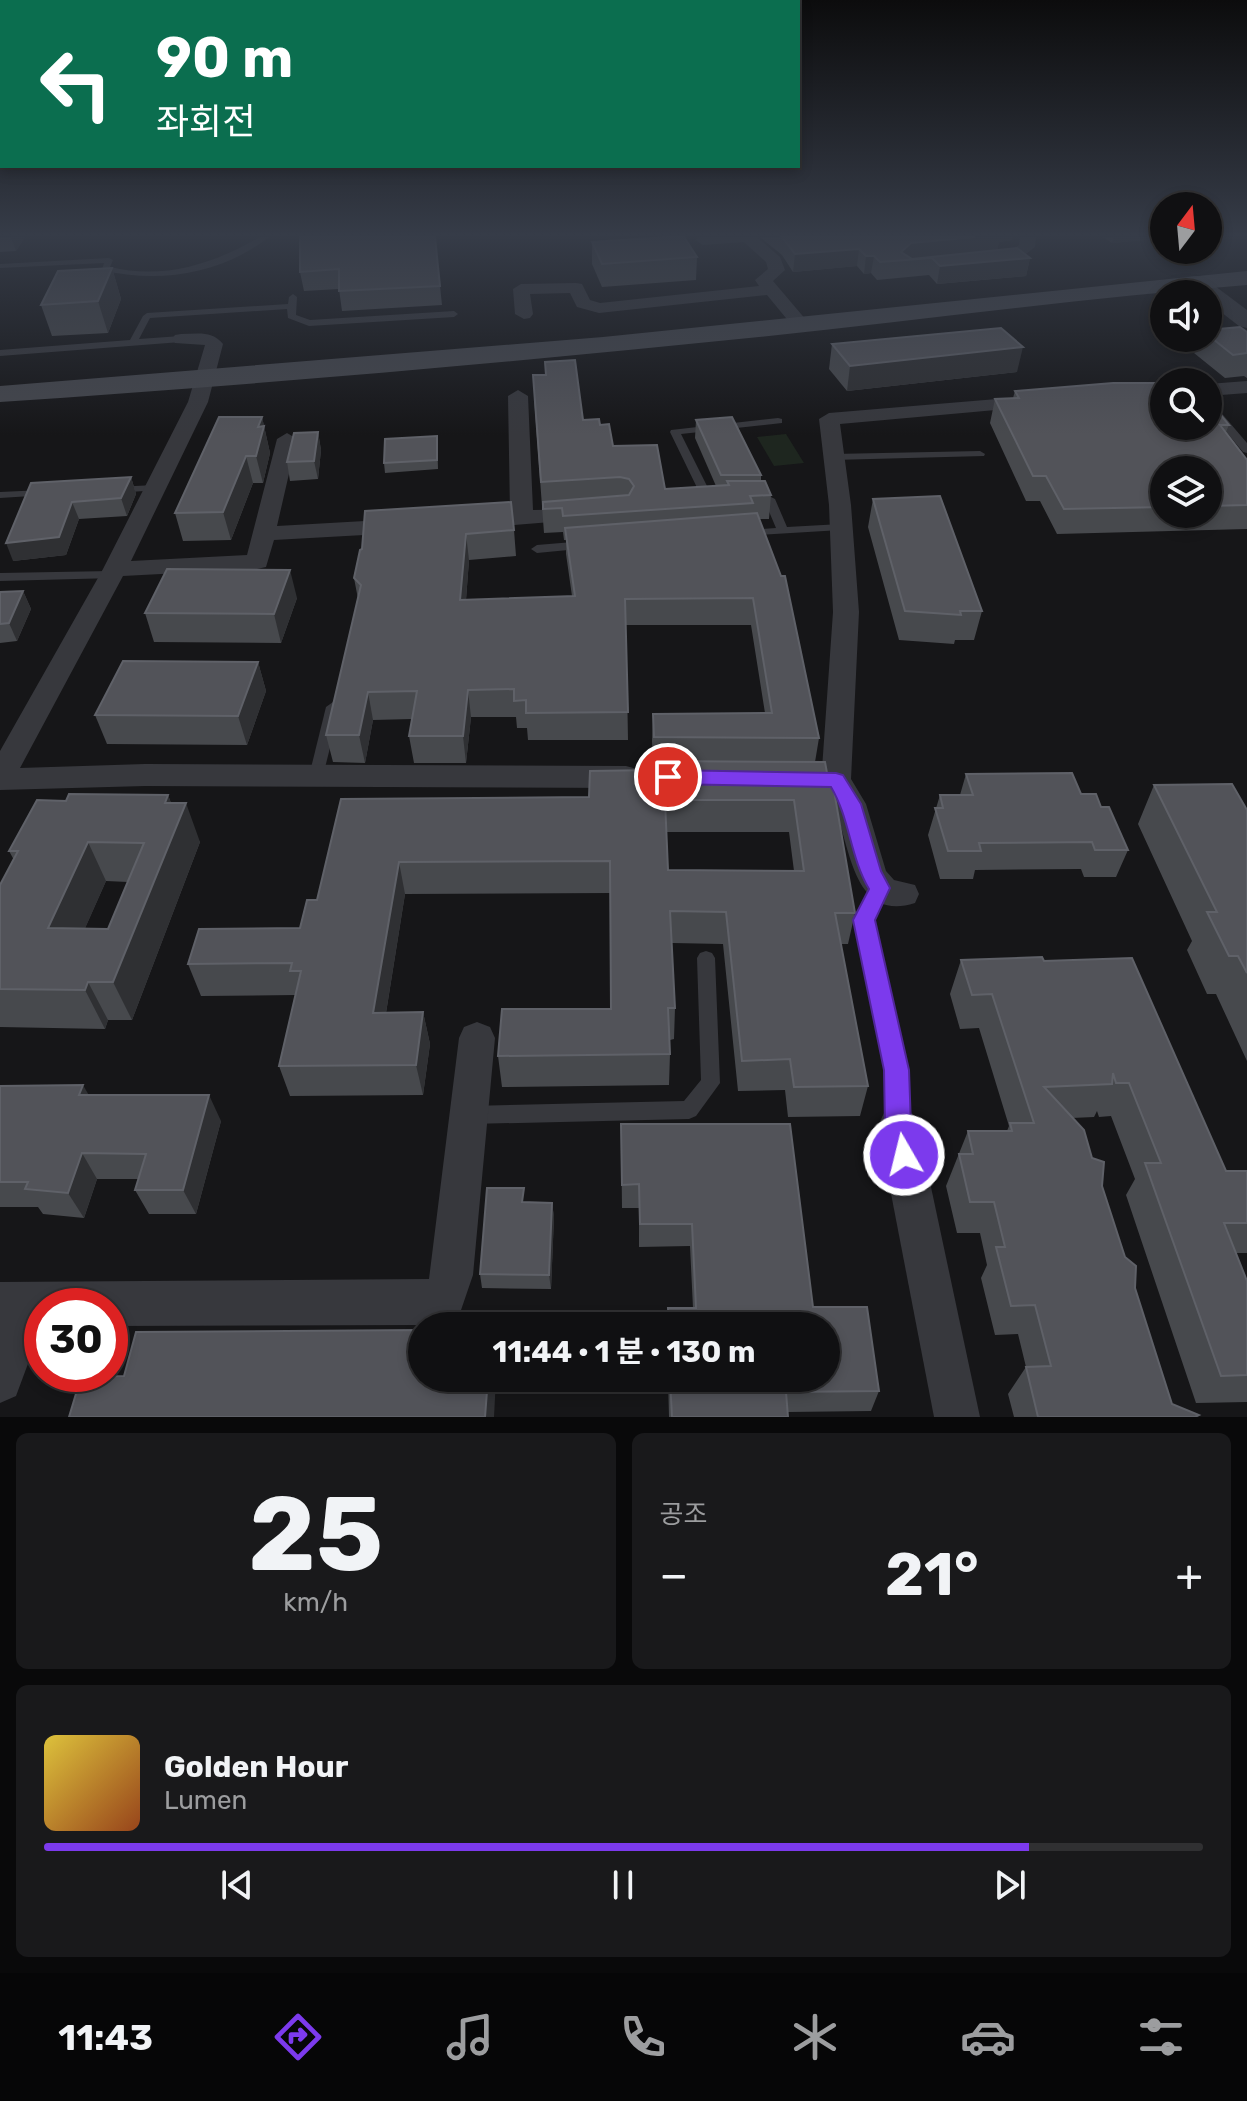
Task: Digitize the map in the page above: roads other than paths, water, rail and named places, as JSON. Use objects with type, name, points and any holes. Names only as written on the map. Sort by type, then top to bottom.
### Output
[{"type":"main road","points":[[0,394],[205,380],[801,325],[1001,303]]},
{"type":"street","points":[[523,303],[524,314]]},
{"type":"street","points":[[583,303],[599,308],[646,303]]},
{"type":"street","points":[[782,303],[801,325]]},
{"type":"street","points":[[1223,303],[1247,321]]},
{"type":"street","points":[[181,339],[209,339],[214,344],[198,402],[113,572],[14,726],[0,778],[145,775],[652,777]]},
{"type":"street","points":[[1222,391],[1244,392]]},
{"type":"street","points":[[518,396],[522,518]]},
{"type":"street","points":[[892,891],[871,873],[851,804],[836,780],[846,612],[841,527],[829,419],[836,416],[1055,401]]},
{"type":"street","points":[[113,572],[257,562],[287,439]]},
{"type":"street","points":[[461,522],[606,512]]},
{"type":"street","points":[[263,534],[415,525]]},
{"type":"street","points":[[775,779],[836,780]]},
{"type":"street","points":[[0,1380],[13,1304],[420,1303],[445,1298],[452,1275],[477,1038]]},
{"type":"street","points":[[898,1126],[957,1417]]},
{"type":"lane","points":[[133,343],[147,316],[281,303]]},
{"type":"lane","points":[[293,303],[291,316],[309,323],[454,314]]},
{"type":"lane","points":[[0,353],[181,339]]},
{"type":"lane","points":[[0,343],[28,342],[59,348]]},
{"type":"lane","points":[[722,500],[706,500],[675,432],[778,421]]},
{"type":"lane","points":[[1222,421],[1247,450]]},
{"type":"lane","points":[[833,457],[980,454]]},
{"type":"lane","points":[[109,490],[155,488]]},
{"type":"lane","points":[[0,495],[62,492]]},
{"type":"lane","points":[[737,499],[769,499],[783,531]]},
{"type":"lane","points":[[737,534],[841,527]]},
{"type":"lane","points":[[537,549],[599,544]]},
{"type":"lane","points":[[0,577],[113,572]]},
{"type":"lane","points":[[316,776],[338,686]]},
{"type":"lane","points":[[892,891],[864,920],[896,1070],[898,1126]]},
{"type":"lane","points":[[470,1115],[689,1110],[711,1083],[706,958]]}]
